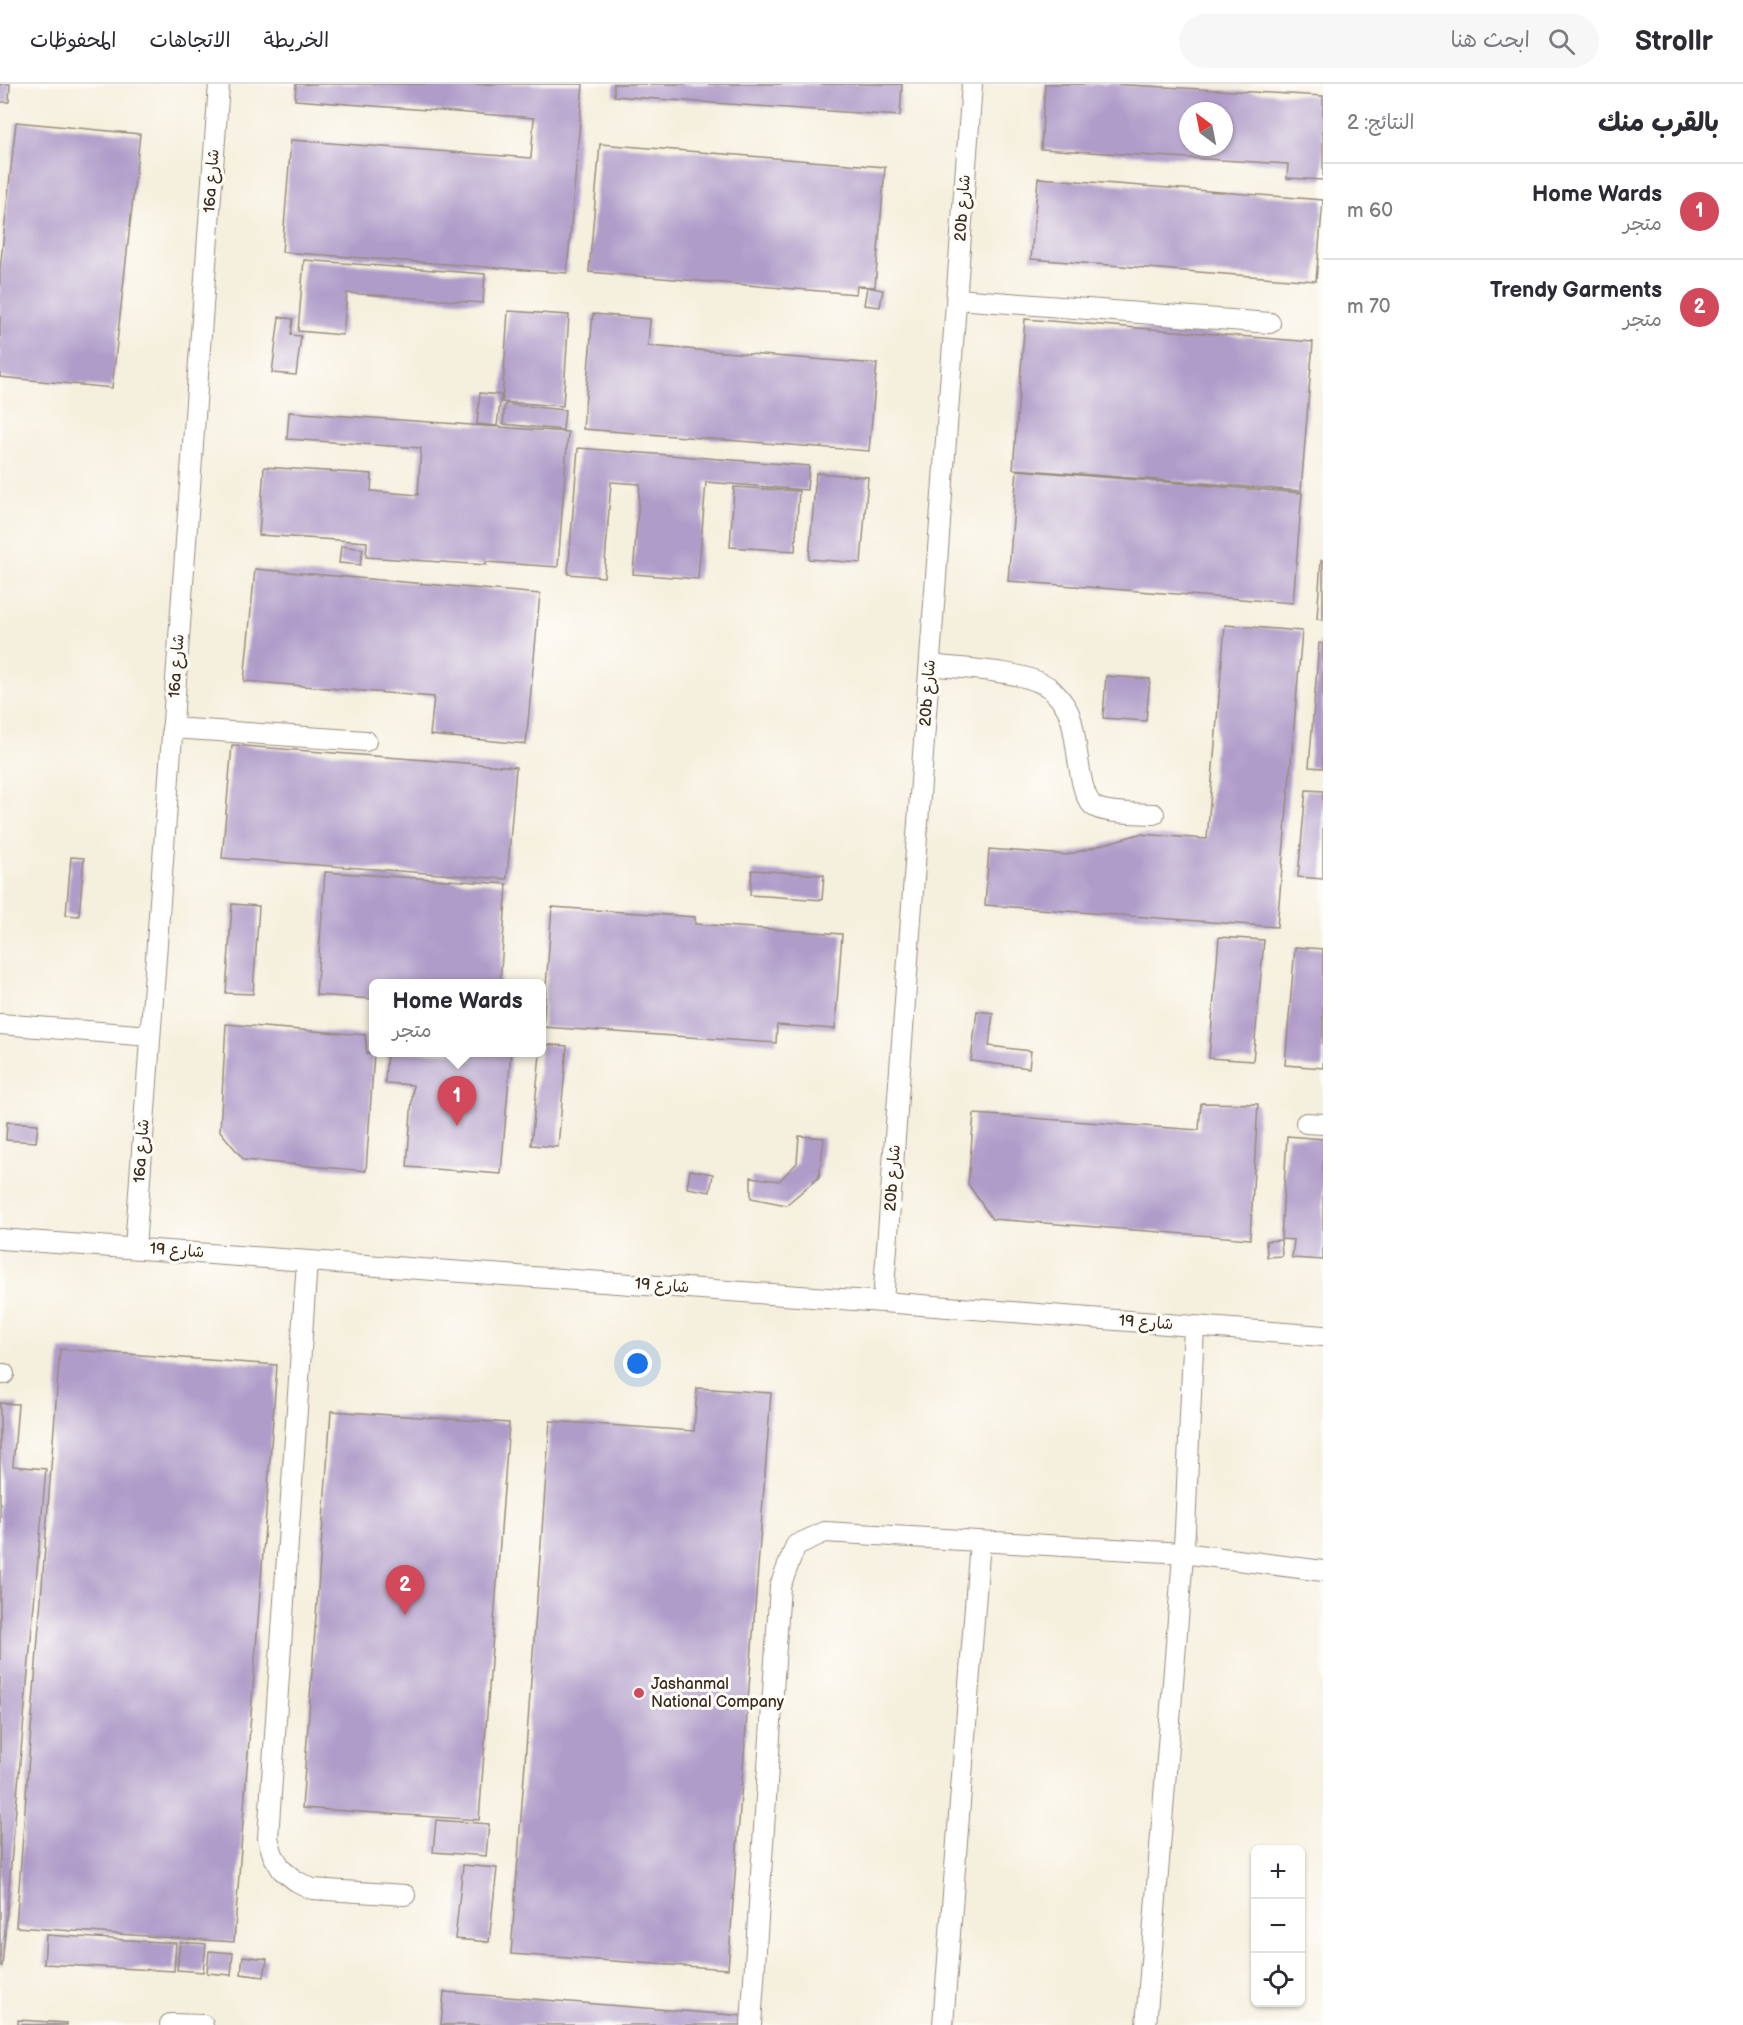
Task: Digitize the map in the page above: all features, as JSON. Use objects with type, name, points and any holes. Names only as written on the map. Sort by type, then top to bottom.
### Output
[{"type":"lane","name":"16a شارع","points":[[135,1248],[219,84]]},
{"type":"lane","name":"20b شارع","points":[[884,1302],[972,84]]},
{"type":"lane","points":[[957,299],[1270,322]]},
{"type":"lane","points":[[930,664],[1024,676],[1050,688],[1068,711],[1073,725],[1083,789],[1089,802],[1102,809],[1154,814]]},
{"type":"lane","points":[[172,728],[366,741]]},
{"type":"lane","points":[[0,1024],[150,1036]]},
{"type":"lane","name":"شارع 19","points":[[0,1239],[884,1302],[1323,1336]]},
{"type":"lane","points":[[307,1261],[268,1838],[273,1855],[282,1870],[296,1881],[312,1889],[405,1895]]},
{"type":"lane","points":[[1146,2025],[1183,1553],[1194,1326]]},
{"type":"lane","points":[[751,2025],[780,1586],[796,1545],[825,1532],[1183,1553],[1323,1570]]},
{"type":"lane","points":[[943,2025],[980,1540]]},
{"type":"lane","points":[[170,2024],[203,2025]]},
{"type":"building","points":[[0,84],[10,84],[9,102],[0,102]]},
{"type":"building","points":[[296,84],[583,84],[567,273],[282,252],[291,140],[531,158],[534,118],[295,100]]},
{"type":"building","points":[[614,84],[902,84],[900,116],[614,96]]},
{"type":"building","points":[[1045,84],[1111,84],[1323,96],[1323,180],[1287,178],[1288,164],[1041,149]]},
{"type":"building","points":[[16,122],[140,134],[112,388],[0,377],[0,269]]},
{"type":"building","points":[[600,144],[885,167],[875,287],[857,286],[856,294],[589,272]]},
{"type":"building","points":[[1038,178],[1323,200],[1316,281],[1031,259]]},
{"type":"building","points":[[304,260],[485,274],[483,303],[347,293],[343,335],[298,331]]},
{"type":"building","points":[[867,287],[883,290],[880,307],[864,305]]},
{"type":"building","points":[[508,311],[569,315],[563,406],[502,402]]},
{"type":"building","points":[[593,314],[650,319],[648,346],[877,364],[869,451],[583,429]]},
{"type":"building","points":[[279,317],[293,319],[291,335],[301,336],[296,375],[272,373]]},
{"type":"building","points":[[1025,319],[1313,342],[1301,491],[1013,469]]},
{"type":"building","points":[[480,393],[501,395],[497,426],[477,424]]},
{"type":"building","points":[[505,404],[565,410],[563,430],[503,424]]},
{"type":"building","points":[[289,412],[568,432],[558,567],[366,557],[367,542],[259,535],[264,467],[372,474],[371,491],[418,495],[421,448],[287,439]]},
{"type":"building","points":[[578,448],[809,466],[807,490],[706,482],[698,579],[633,574],[640,484],[611,482],[604,577],[568,574]]},
{"type":"building","points":[[1017,470],[1302,493],[1293,603],[1008,581]]},
{"type":"building","points":[[816,473],[868,477],[861,563],[809,559]]},
{"type":"building","points":[[734,487],[799,491],[795,551],[730,547]]},
{"type":"building","points":[[341,546],[363,549],[360,565],[339,563]]},
{"type":"building","points":[[1321,560],[1323,560],[1323,620],[1317,619]]},
{"type":"building","points":[[255,569],[540,594],[526,744],[430,735],[434,697],[244,681]]},
{"type":"building","points":[[1225,625],[1302,631],[1277,927],[985,905],[989,849],[1067,855],[1139,834],[1207,839]]},
{"type":"building","points":[[1319,643],[1323,644],[1323,768],[1309,767]]},
{"type":"building","points":[[1106,676],[1150,679],[1146,721],[1103,718]]},
{"type":"building","points":[[232,745],[516,767],[507,879],[222,858]]},
{"type":"building","points":[[1306,790],[1323,791],[1323,879],[1298,877]]},
{"type":"building","points":[[71,857],[84,858],[79,916],[66,915]]},
{"type":"building","points":[[752,870],[824,875],[822,900],[750,895]]},
{"type":"building","points":[[325,872],[507,884],[500,979],[369,979],[369,999],[316,995]]},
{"type":"building","points":[[232,904],[259,906],[253,994],[226,993]]},
{"type":"building","points":[[552,907],[695,917],[695,924],[842,934],[835,1029],[777,1025],[776,1043],[546,1027],[546,987]]},
{"type":"building","points":[[1219,937],[1264,940],[1253,1061],[1209,1058]]},
{"type":"building","points":[[1295,947],[1323,949],[1323,1068],[1285,1065]]},
{"type":"building","points":[[977,1011],[993,1013],[989,1046],[1031,1051],[1029,1068],[971,1061]]},
{"type":"building","points":[[226,1024],[365,1035],[367,1053],[369,1057],[374,1057],[366,1171],[244,1160],[220,1131]]},
{"type":"building","points":[[546,1044],[567,1046],[558,1147],[531,1145],[540,1057],[546,1057]]},
{"type":"building","points":[[387,1057],[511,1057],[501,1174],[407,1167],[413,1085],[385,1083]]},
{"type":"building","points":[[1201,1103],[1258,1104],[1250,1239],[992,1219],[968,1184],[974,1114],[1199,1130]]},
{"type":"building","points":[[7,1122],[38,1124],[36,1142],[6,1140]]},
{"type":"building","points":[[799,1136],[824,1138],[819,1177],[786,1205],[751,1198],[751,1177],[779,1181],[797,1163]]},
{"type":"building","points":[[1287,1136],[1323,1139],[1323,1260],[1292,1258],[1294,1240],[1281,1239]]},
{"type":"building","points":[[690,1170],[713,1174],[710,1192],[687,1188]]},
{"type":"building","points":[[1281,1240],[1282,1256],[1267,1257],[1266,1241]]},
{"type":"building","points":[[60,1349],[277,1365],[234,1942],[16,1927]]},
{"type":"building","name":"Jashanmal National Company","points":[[697,1388],[771,1393],[728,1969],[511,1954],[550,1421],[694,1431]]},
{"type":"building","points":[[0,1403],[18,1404],[13,1466],[46,1469],[2,1966],[0,1966]]},
{"type":"building","points":[[331,1411],[509,1423],[479,1820],[302,1808]]},
{"type":"building","points":[[436,1820],[489,1824],[486,1856],[433,1852]]},
{"type":"building","points":[[463,1865],[497,1868],[489,1942],[455,1939]]},
{"type":"building","points":[[46,1935],[176,1943],[174,1971],[44,1964]]},
{"type":"building","points":[[180,1942],[206,1944],[203,1972],[177,1970]]},
{"type":"building","points":[[209,1951],[233,1953],[231,1975],[207,1973]]},
{"type":"building","points":[[243,1956],[267,1959],[264,1977],[241,1974]]},
{"type":"building","points":[[444,1992],[757,2017],[756,2025],[441,2025]]},
{"type":"building","points":[[18,2020],[67,2023],[67,2025],[18,2025]]},
{"type":"place","name":"Home Wards","points":[[457,1126]]},
{"type":"place","name":"Trendy Garments","points":[[405,1615]]},
{"type":"place","name":"Jashanmal National Company","points":[[639,1693]]}]
